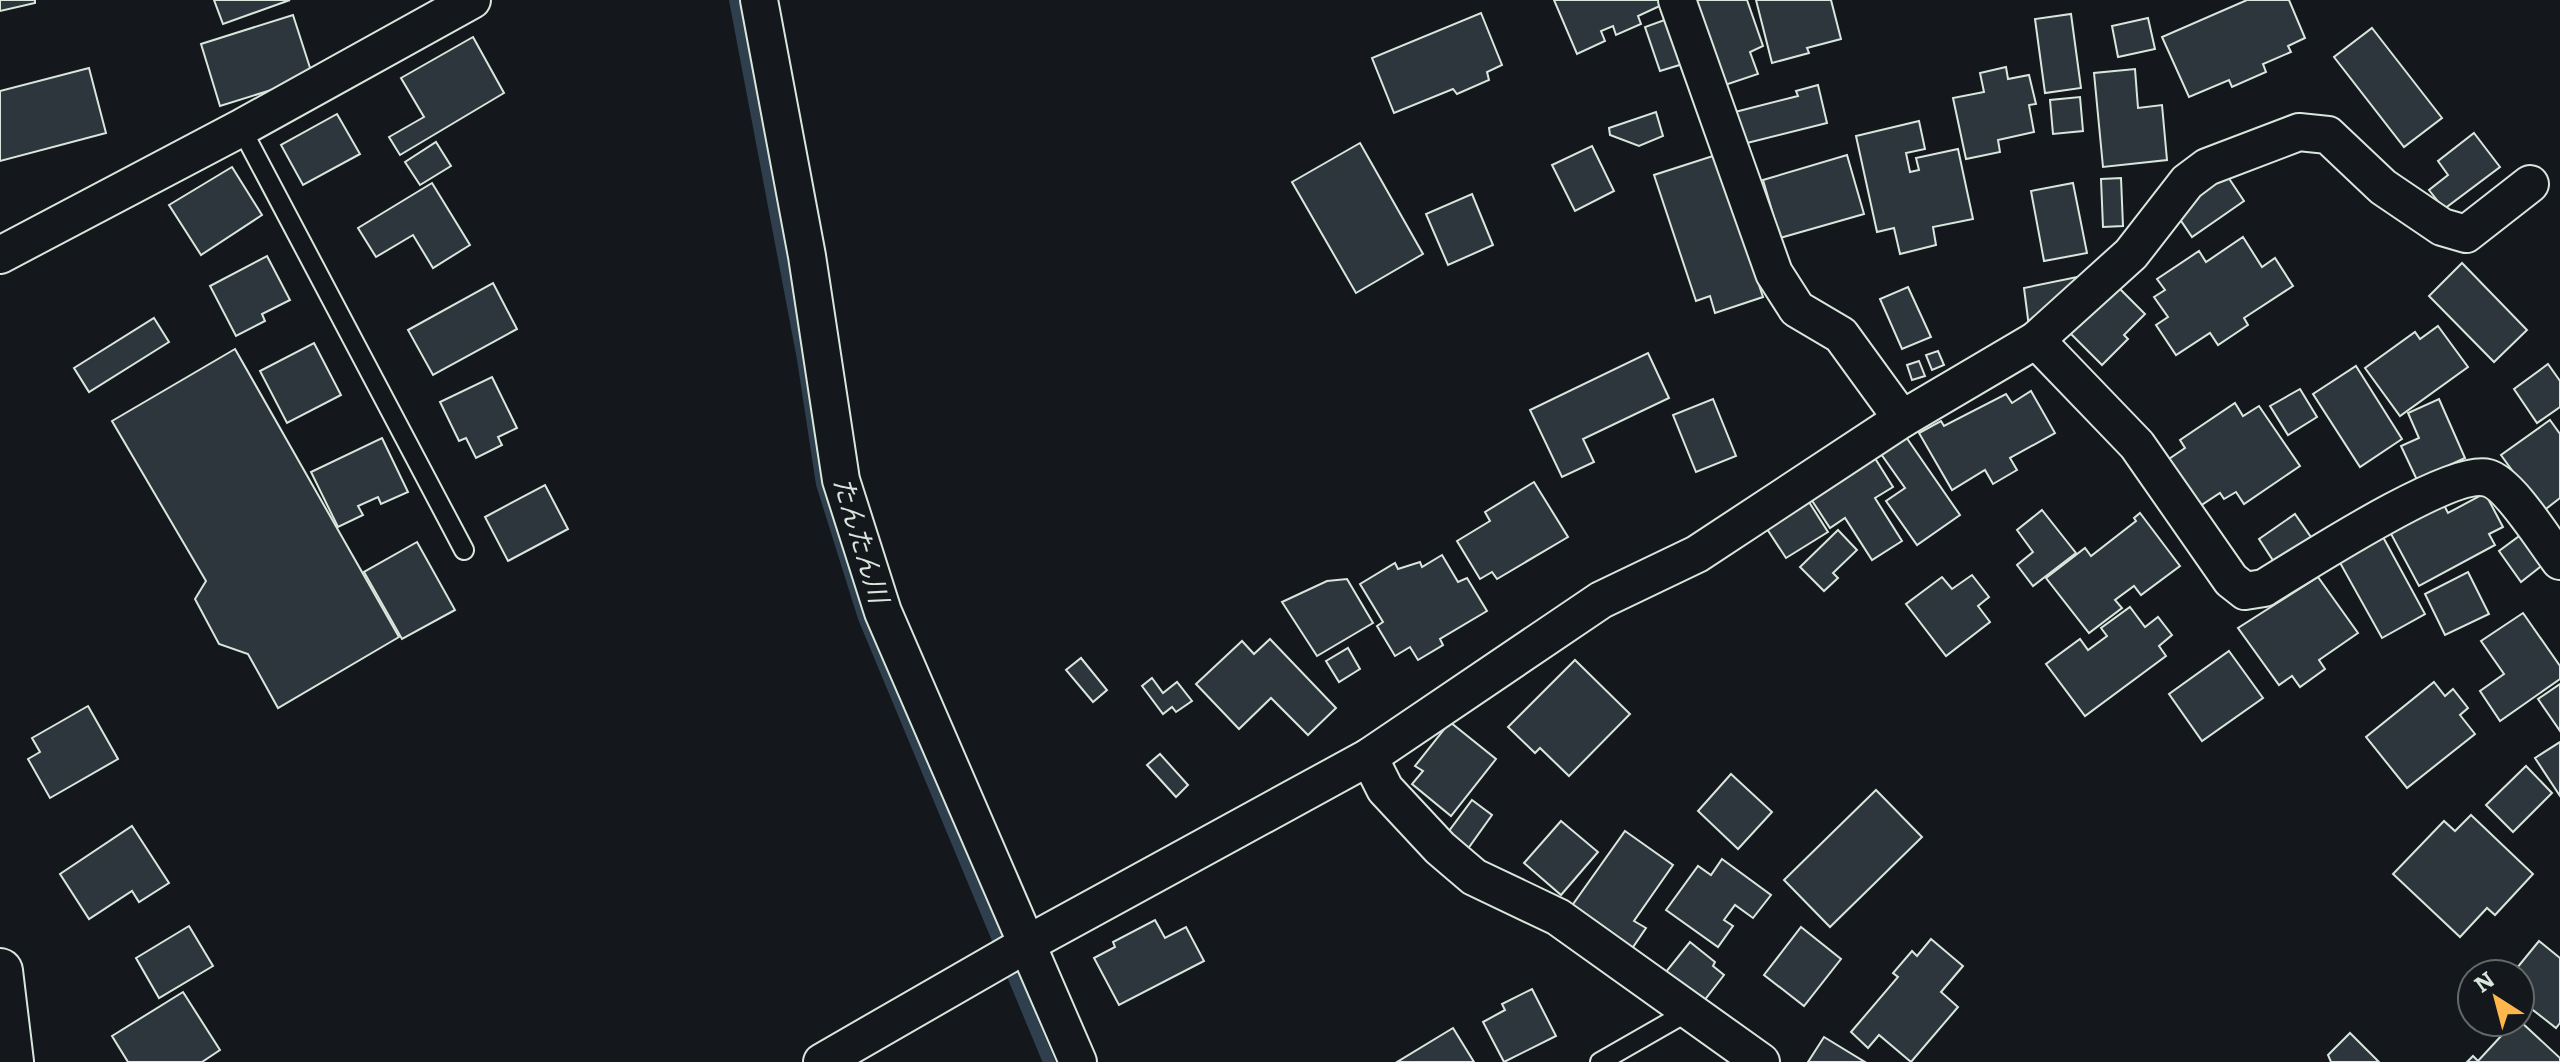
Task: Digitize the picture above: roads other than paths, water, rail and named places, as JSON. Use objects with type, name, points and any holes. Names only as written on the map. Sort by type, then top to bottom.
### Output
[{"type":"main road","points":[[0,971],[11,1062]]},
{"type":"street","points":[[0,255],[241,128],[472,0]]},
{"type":"street","points":[[759,0],[807,256],[841,480],[883,612],[1011,953],[1078,1062]]},
{"type":"street","points":[[1677,0],[1774,273],[1797,309],[1841,335],[1902,419]]},
{"type":"street","points":[[822,1062],[1011,953],[1369,757],[1601,600],[1697,554],[1902,419],[2036,340],[2131,254],[2187,182],[2207,167],[2299,132],[2328,135],[2383,187],[2442,227],[2466,234],[2530,184]]},
{"type":"street","points":[[2036,340],[2137,445],[2231,580],[2245,591],[2264,588],[2371,524],[2461,479],[2488,478],[2503,487],[2560,561]]},
{"type":"street","points":[[1369,757],[1385,789],[1440,848],[1474,877],[1558,917],[1761,1062]]},
{"type":"lane","points":[[241,128],[464,550]]},
{"type":"lane","points":[[1600,1062],[1691,1010]]},
{"type":"waterway","name":"たんたん川","points":[[735,0],[803,359],[822,484],[864,618],[1049,1062]]}]
